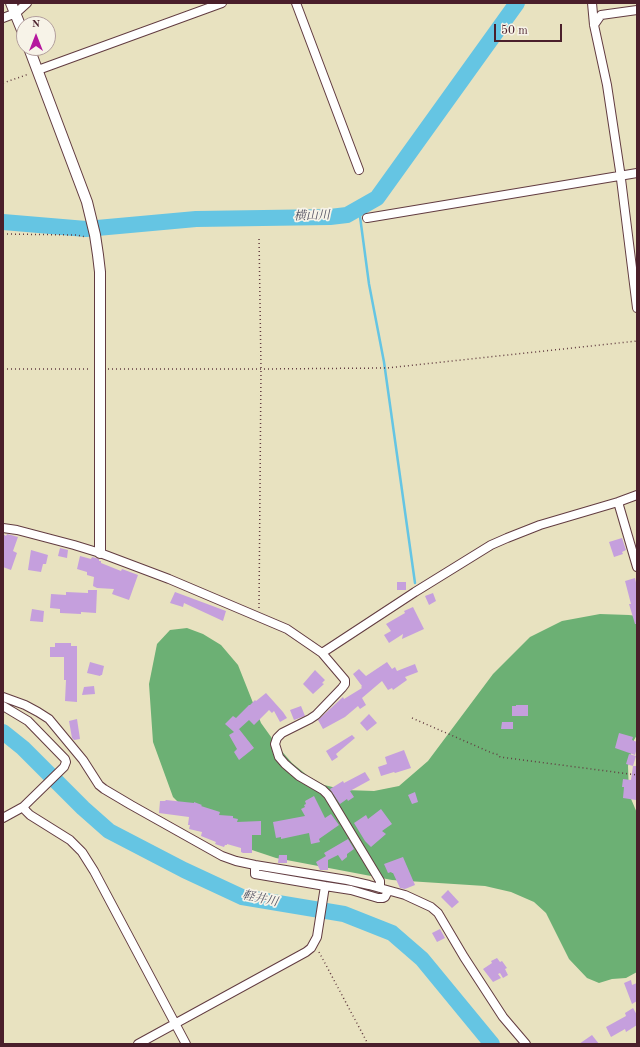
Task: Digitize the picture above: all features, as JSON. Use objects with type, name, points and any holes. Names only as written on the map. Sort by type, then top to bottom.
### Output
[{"type":"street","points":[[3,18],[14,8],[26,3]]},
{"type":"street","points":[[38,70],[222,3]]},
{"type":"street","points":[[296,3],[359,170]]},
{"type":"street","points":[[592,3],[594,25],[607,85],[621,175],[637,308]]},
{"type":"street","points":[[594,25],[601,15],[637,10]]},
{"type":"street","points":[[32,56],[87,202],[96,236],[100,272],[100,553]]},
{"type":"street","points":[[367,218],[637,173]]},
{"type":"street","points":[[322,653],[415,592],[491,545],[540,525],[618,502],[637,494]]},
{"type":"street","points":[[618,502],[637,567]]},
{"type":"street","points":[[3,528],[61,541],[100,553],[169,579],[287,629],[322,653],[345,680],[345,684],[342,688],[316,715],[282,733],[277,738],[275,744],[279,757],[285,764],[299,776],[323,790],[328,795],[380,881],[386,897],[378,898],[351,890],[255,874],[255,865]]},
{"type":"street","points":[[3,697],[25,705],[49,719],[83,760],[99,785],[104,789],[222,856],[255,865],[348,880],[384,889],[431,907],[438,913],[464,957],[503,1017],[526,1044]]},
{"type":"street","points":[[3,706],[28,721],[65,759],[66,762],[64,767],[45,787],[23,806],[3,818]]},
{"type":"street","points":[[23,806],[30,815],[70,840],[82,852],[94,871],[186,1044]]},
{"type":"street","points":[[138,1044],[306,952],[314,944],[317,937],[325,886]]},
{"type":"path","points":[[3,83],[38,70]]},
{"type":"path","points":[[3,234],[96,236]]},
{"type":"path","points":[[258,617],[261,369],[259,236]]},
{"type":"path","points":[[3,369],[387,368],[637,341]]},
{"type":"path","points":[[412,718],[500,756],[637,775]]},
{"type":"path","points":[[314,944],[368,1044]]},
{"type":"green space","points":[[600,614],[637,616],[637,735],[634,740],[628,766],[629,794],[637,813],[637,972],[626,978],[612,979],[599,983],[587,978],[569,959],[546,913],[534,902],[511,892],[485,886],[392,880],[276,858],[231,843],[201,825],[173,797],[153,742],[149,684],[157,644],[170,630],[187,628],[203,634],[221,645],[238,665],[261,723],[292,763],[308,776],[324,785],[345,790],[374,791],[399,786],[428,761],[493,674],[530,637],[562,621]]},
{"type":"building","points":[[3,534],[6,536],[7,534],[18,537],[13,551],[17,553],[11,570],[3,567]]},
{"type":"building","points":[[622,538],[626,550],[622,552],[623,554],[614,557],[609,542]]},
{"type":"building","points":[[60,548],[68,550],[67,558],[58,556]]},
{"type":"building","points":[[31,550],[48,555],[46,564],[43,564],[41,572],[28,570]]},
{"type":"building","points":[[80,556],[91,559],[92,557],[96,558],[101,561],[101,563],[121,571],[122,569],[138,575],[129,600],[112,594],[114,589],[97,588],[93,586],[94,577],[87,575],[87,572],[77,569]]},
{"type":"building","points":[[635,578],[637,587],[637,624],[635,624],[629,604],[631,604],[625,581]]},
{"type":"building","points":[[397,582],[406,582],[406,590],[397,590]]},
{"type":"building","points":[[88,590],[97,590],[96,613],[60,613],[60,609],[50,608],[51,594],[66,595],[66,592],[88,593]]},
{"type":"building","points":[[175,592],[226,611],[223,621],[184,603],[183,607],[170,603]]},
{"type":"building","points":[[433,593],[436,601],[429,605],[425,596]]},
{"type":"building","points":[[413,607],[424,629],[402,639],[403,634],[389,643],[384,635],[391,631],[386,624],[405,613],[404,611]]},
{"type":"building","points":[[32,609],[44,611],[43,622],[30,621]]},
{"type":"building","points":[[55,643],[71,643],[71,646],[77,646],[77,702],[65,701],[66,680],[64,680],[64,657],[50,657],[50,647],[55,647]]},
{"type":"building","points":[[90,662],[104,666],[102,675],[100,676],[87,673]]},
{"type":"building","points":[[387,662],[392,669],[395,667],[397,671],[415,664],[418,672],[405,677],[407,680],[393,690],[392,688],[388,690],[382,681],[362,698],[366,705],[360,709],[358,706],[345,717],[323,729],[318,720],[343,697],[344,699],[362,688],[353,674],[359,669],[366,676]]},
{"type":"building","points":[[315,670],[325,680],[322,683],[324,684],[313,694],[303,684]]},
{"type":"building","points":[[94,686],[95,694],[82,695],[84,687]]},
{"type":"building","points":[[266,693],[287,718],[280,722],[274,711],[272,713],[269,710],[254,725],[249,720],[239,729],[254,748],[239,760],[234,752],[237,749],[229,735],[234,732],[225,724],[233,716],[236,718],[255,700],[256,701]]},
{"type":"building","points":[[528,705],[528,716],[512,716],[512,706]]},
{"type":"building","points":[[301,706],[305,716],[294,720],[290,710]]},
{"type":"building","points":[[369,714],[377,723],[367,731],[360,723]]},
{"type":"building","points":[[77,719],[80,739],[74,740],[72,738],[69,721]]},
{"type":"building","points":[[502,722],[513,722],[513,729],[501,729]]},
{"type":"building","points":[[619,733],[633,737],[632,740],[637,742],[635,755],[615,748]]},
{"type":"building","points":[[352,735],[355,738],[336,754],[338,757],[332,761],[326,751]]},
{"type":"building","points":[[404,750],[411,768],[381,776],[378,767],[387,764],[385,757]]},
{"type":"building","points":[[629,754],[636,756],[633,766],[626,764]]},
{"type":"building","points":[[633,766],[637,766],[636,800],[623,798],[624,787],[622,787],[623,779],[631,780]]},
{"type":"building","points":[[365,772],[370,780],[350,791],[354,797],[348,801],[347,799],[340,804],[330,789],[343,781],[344,783]]},
{"type":"building","points":[[415,792],[418,802],[412,804],[408,795]]},
{"type":"building","points":[[314,796],[325,818],[331,814],[339,825],[319,839],[320,842],[311,844],[309,833],[281,839],[281,837],[276,838],[273,822],[305,816],[301,809],[305,807],[305,801]]},
{"type":"building","points":[[160,801],[194,802],[202,805],[201,806],[220,812],[219,815],[233,816],[233,818],[238,819],[237,822],[261,821],[261,835],[252,835],[252,853],[243,853],[241,852],[241,848],[227,844],[224,847],[215,844],[216,842],[201,836],[202,832],[189,829],[189,817],[159,813]]},
{"type":"building","points":[[381,809],[392,824],[382,831],[386,834],[371,847],[365,841],[354,823],[366,815],[368,819]]},
{"type":"building","points":[[348,839],[354,849],[347,854],[347,857],[342,861],[338,855],[328,860],[328,870],[320,870],[316,862],[326,856],[324,853]]},
{"type":"building","points":[[279,855],[287,855],[287,863],[278,863]]},
{"type":"building","points":[[403,857],[415,885],[405,889],[400,888],[393,873],[388,873],[384,864]]},
{"type":"building","points":[[448,890],[459,902],[452,908],[441,897]]},
{"type":"building","points":[[440,929],[445,938],[437,942],[432,933]]},
{"type":"building","points":[[497,958],[500,962],[502,961],[507,968],[505,969],[508,975],[503,978],[500,973],[498,974],[501,978],[493,982],[483,969],[492,963],[491,961]]},
{"type":"building","points":[[631,980],[632,985],[637,983],[637,1001],[632,1004],[624,983]]},
{"type":"building","points":[[633,1008],[637,1015],[637,1025],[626,1032],[625,1029],[611,1037],[606,1027],[626,1016],[625,1013]]},
{"type":"building","points":[[592,1035],[599,1044],[579,1044]]},
{"type":"waterway","name":"横山川","points":[[3,222],[86,229],[196,219],[330,217],[347,215],[377,198],[517,3]]},
{"type":"waterway","points":[[359,209],[369,284],[384,362],[415,583]]},
{"type":"waterway","name":"軽井川","points":[[3,732],[23,748],[83,808],[109,831],[184,870],[242,897],[344,914],[392,933],[422,959],[492,1044]]}]
